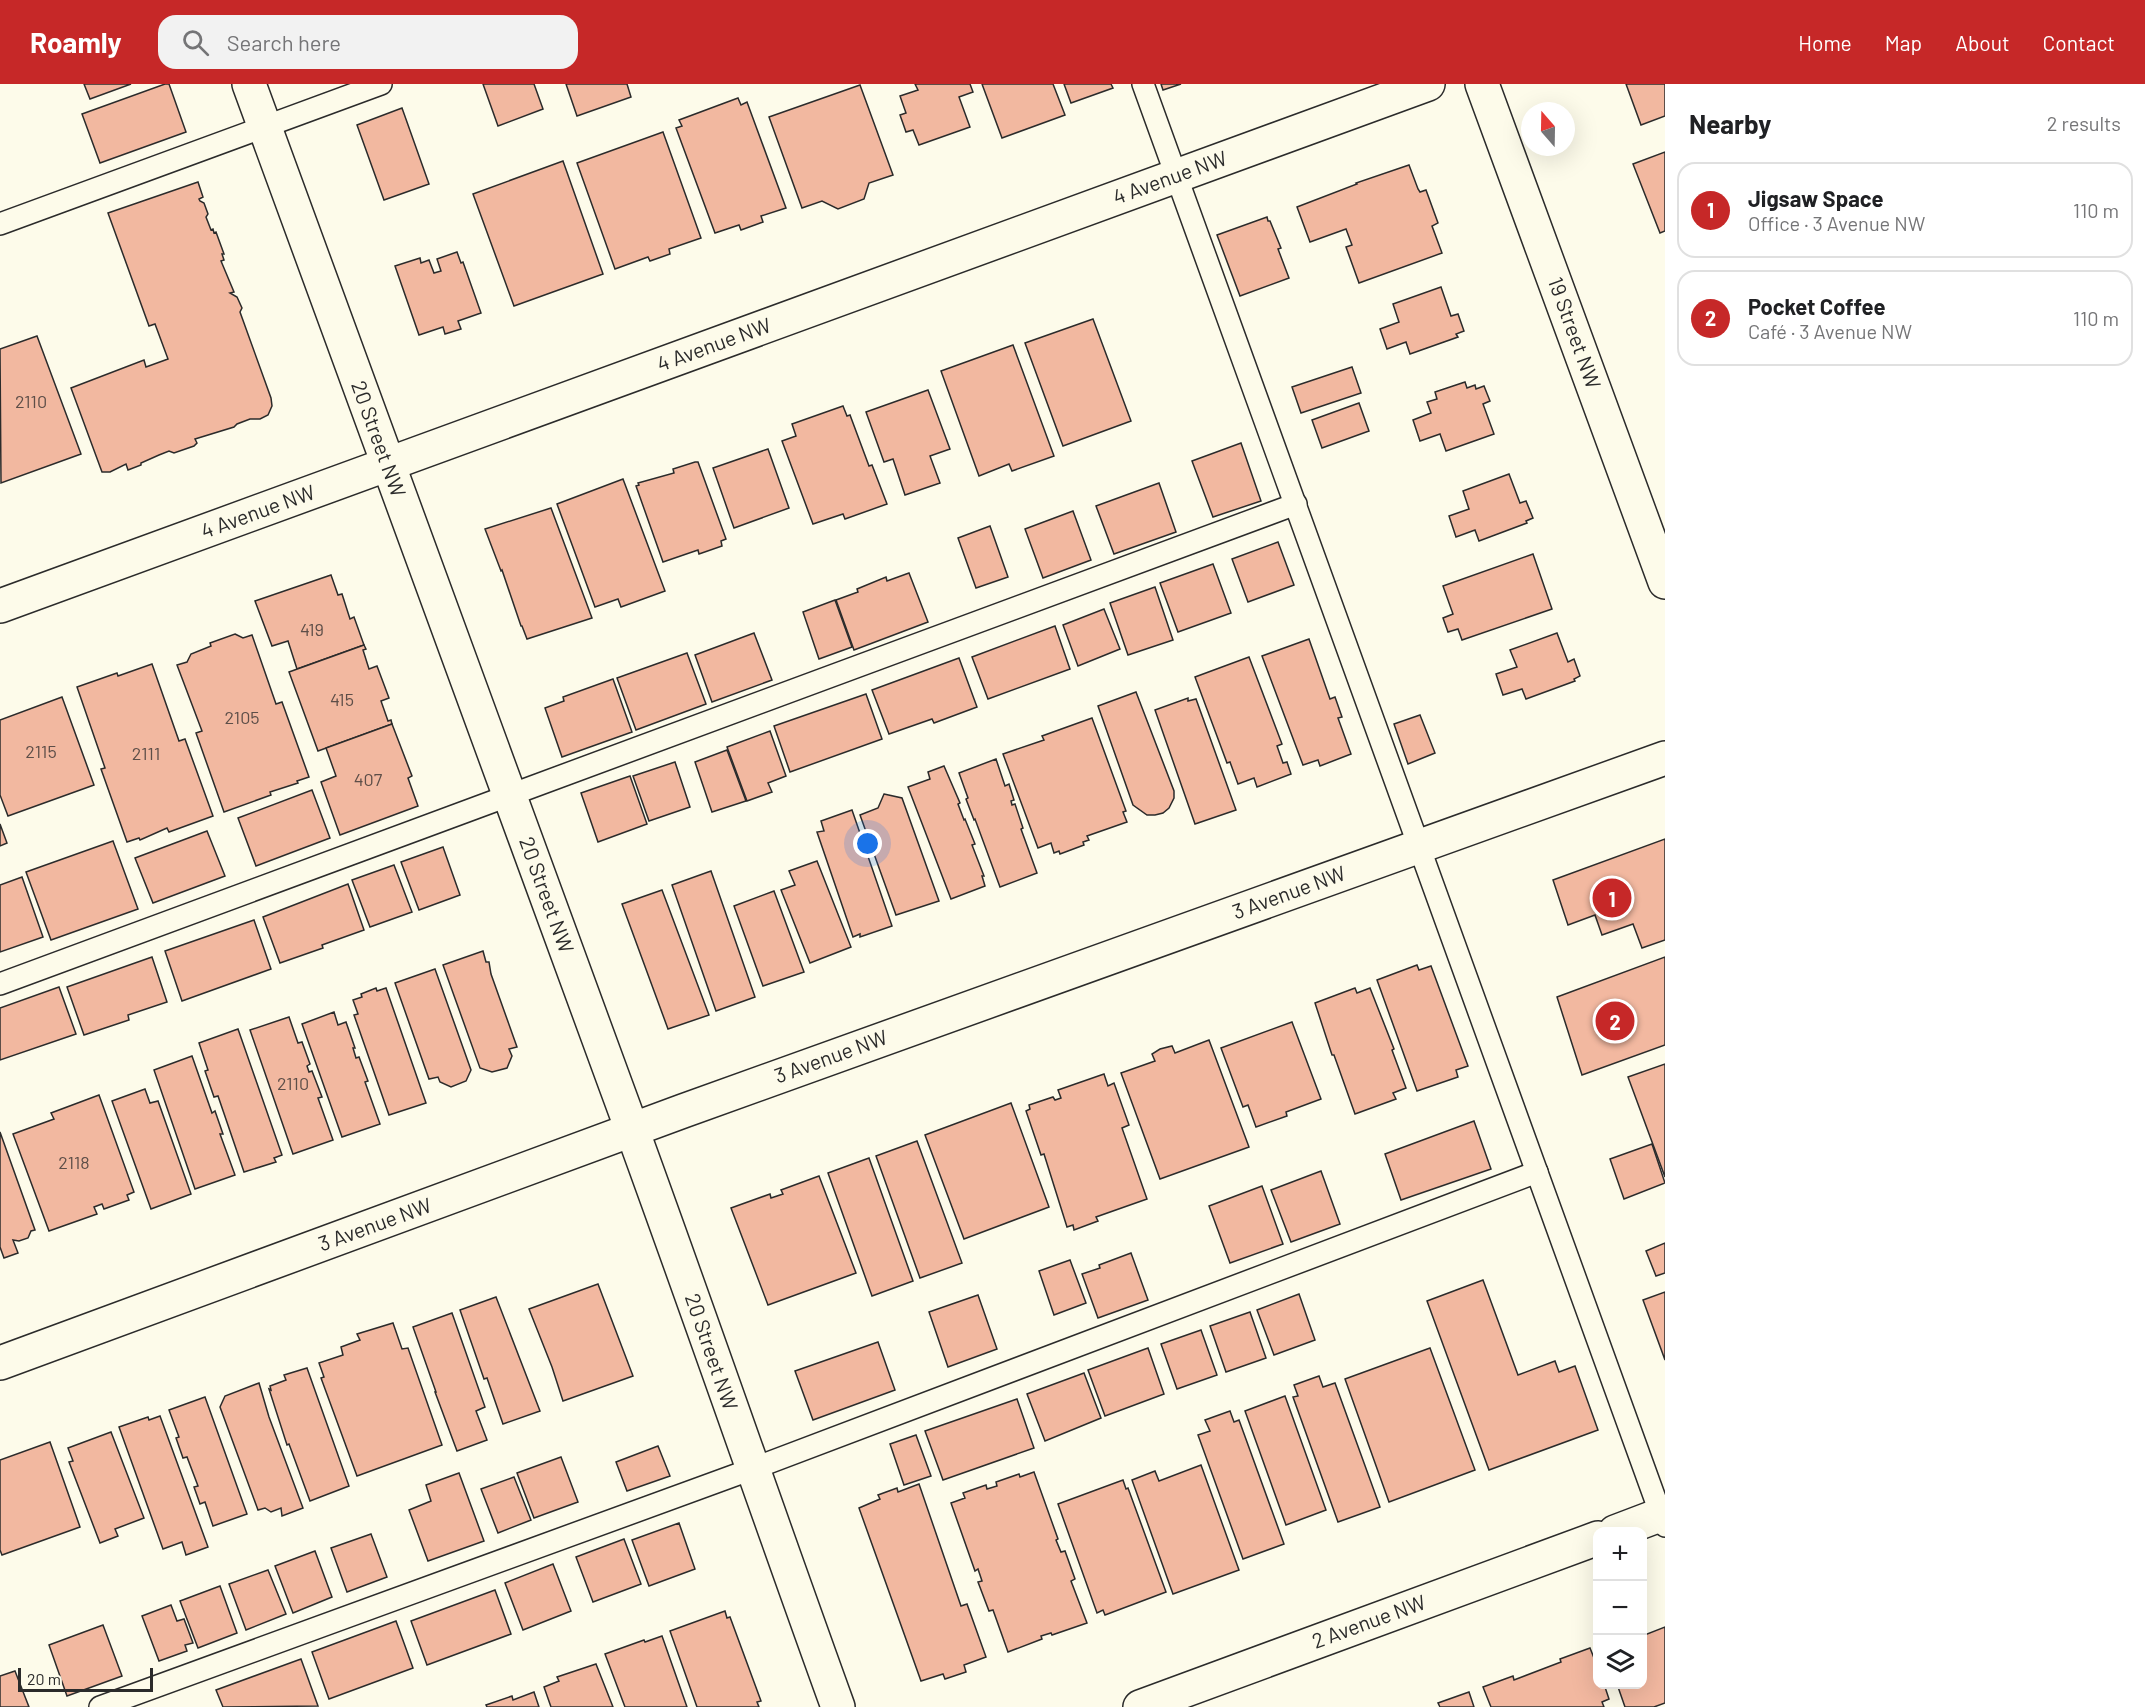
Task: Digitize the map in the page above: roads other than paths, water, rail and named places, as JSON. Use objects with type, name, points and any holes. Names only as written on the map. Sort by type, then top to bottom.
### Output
[{"type":"street","name":"20 Street NW","points":[[249,84],[632,1129],[838,1707]]},
{"type":"street","name":"4 Avenue NW","points":[[0,606],[1428,84]]},
{"type":"street","name":"19 Street NW","points":[[1482,84],[1665,582]]},
{"type":"street","name":"3 Avenue NW","points":[[0,1363],[632,1129],[1665,758]]},
{"type":"street","points":[[1632,1527],[1664,1518]]},
{"type":"street","name":"2 Avenue NW","points":[[1140,1707],[1593,1540]]},
{"type":"lane","points":[[0,224],[381,84]]},
{"type":"lane","points":[[1143,84],[1664,1518]]},
{"type":"lane","points":[[0,984],[1296,504]]},
{"type":"lane","points":[[100,1707],[752,1469],[1537,1172]]},
{"type":"place","name":"Jigsaw Space","points":[[1612,898]]},
{"type":"place","name":"Pocket Coffee","points":[[1615,1021]]}]
